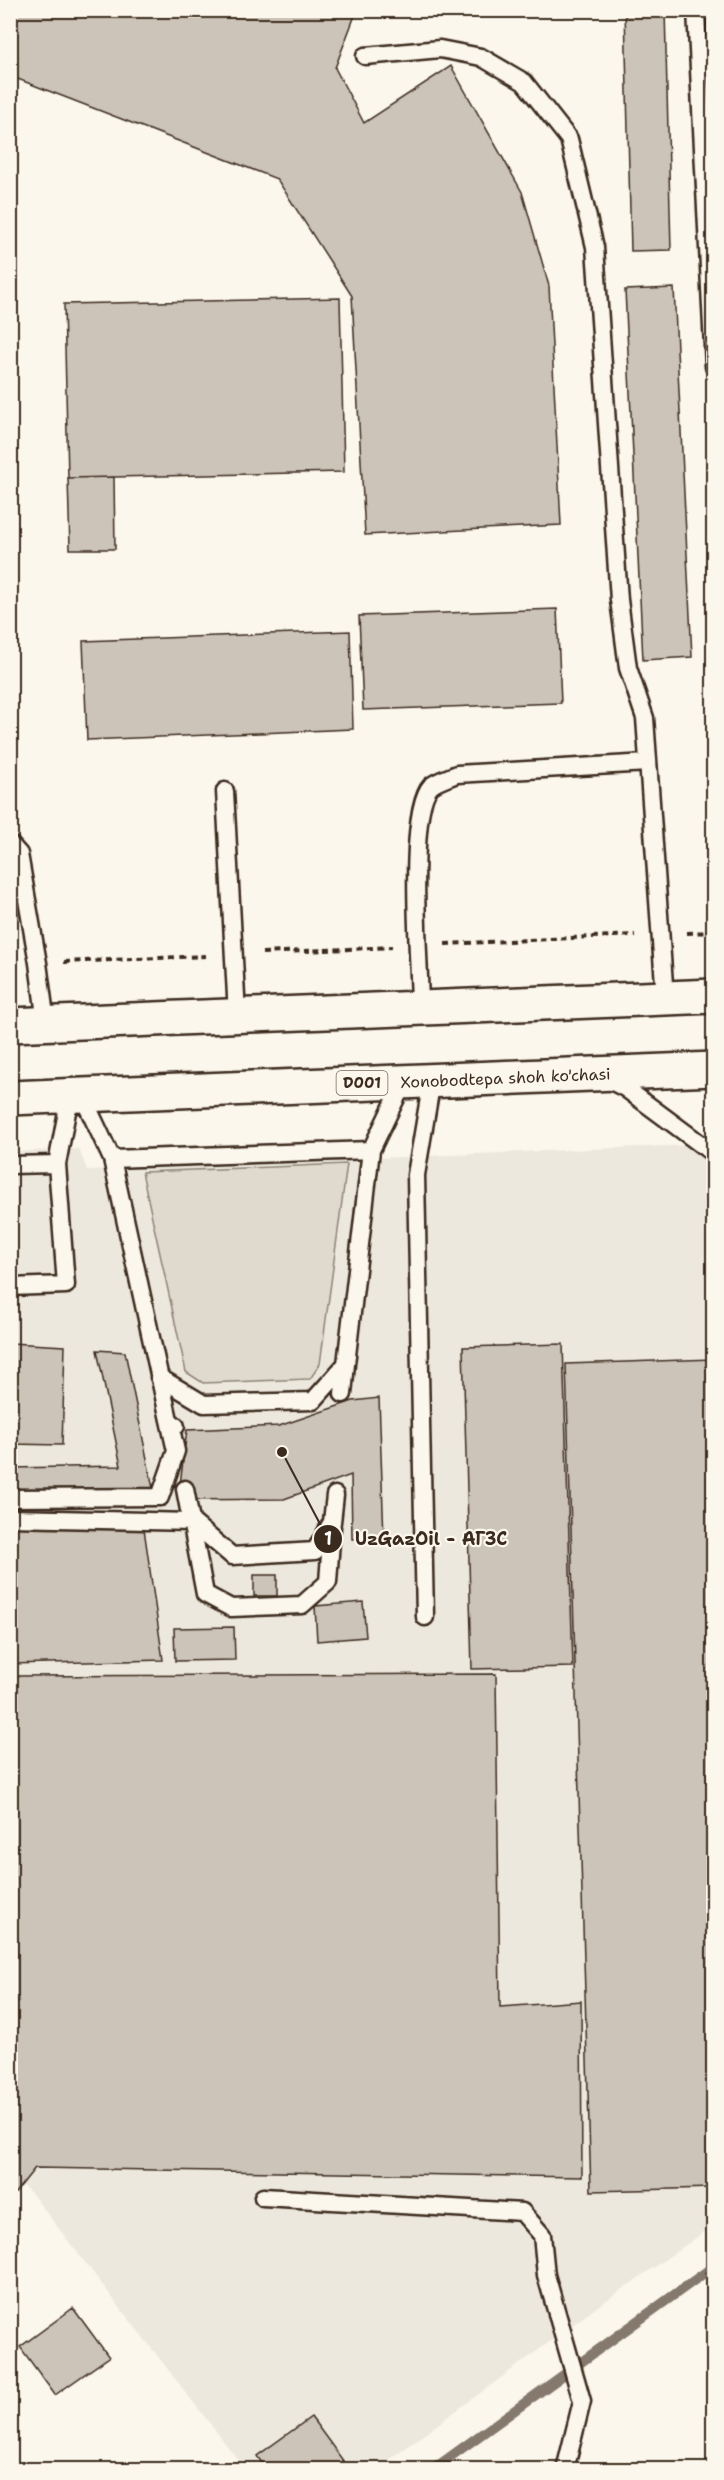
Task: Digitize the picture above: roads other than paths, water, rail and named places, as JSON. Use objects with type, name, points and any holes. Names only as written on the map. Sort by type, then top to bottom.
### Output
[{"type":"highway","points":[[10,1025],[714,996]]},
{"type":"highway","name":"Xonobodtepa shoh ko'chasi","points":[[10,1098],[714,1068]]},
{"type":"lane","points":[[696,10],[714,368]]},
{"type":"lane","points":[[364,56],[440,48],[481,57],[525,82],[569,139],[595,247],[619,600],[628,668],[645,718],[665,998]]},
{"type":"lane","points":[[420,1007],[417,851],[420,809],[432,786],[457,774],[648,763]]},
{"type":"lane","points":[[225,791],[237,1015]]},
{"type":"lane","points":[[10,844],[19,854],[46,1023]]},
{"type":"lane","points":[[596,1074],[625,1088],[714,1154]]},
{"type":"lane","points":[[343,1394],[370,1150],[418,1081]]},
{"type":"lane","points":[[418,1081],[416,1175],[425,1617]]},
{"type":"lane","points":[[10,1498],[160,1497],[176,1451],[173,1423],[159,1377],[112,1159],[76,1095]]},
{"type":"lane","points":[[10,1287],[66,1286],[57,1164],[76,1095]]},
{"type":"lane","points":[[112,1159],[370,1150]]},
{"type":"lane","points":[[10,1166],[57,1164]]},
{"type":"lane","points":[[159,1377],[204,1404],[313,1401],[346,1365]]},
{"type":"lane","points":[[185,1489],[205,1593],[231,1608],[302,1605],[328,1582],[334,1495]]},
{"type":"lane","points":[[10,1518],[192,1522],[232,1556],[315,1551],[332,1522]]},
{"type":"lane","points":[[263,2197],[522,2212],[542,2235],[546,2275],[582,2401],[565,2469]]},
{"type":"waterway","points":[[432,2470],[714,2266]]},
{"type":"place","name":"UzGazOil - АГЗС","points":[[282,1452]]}]
